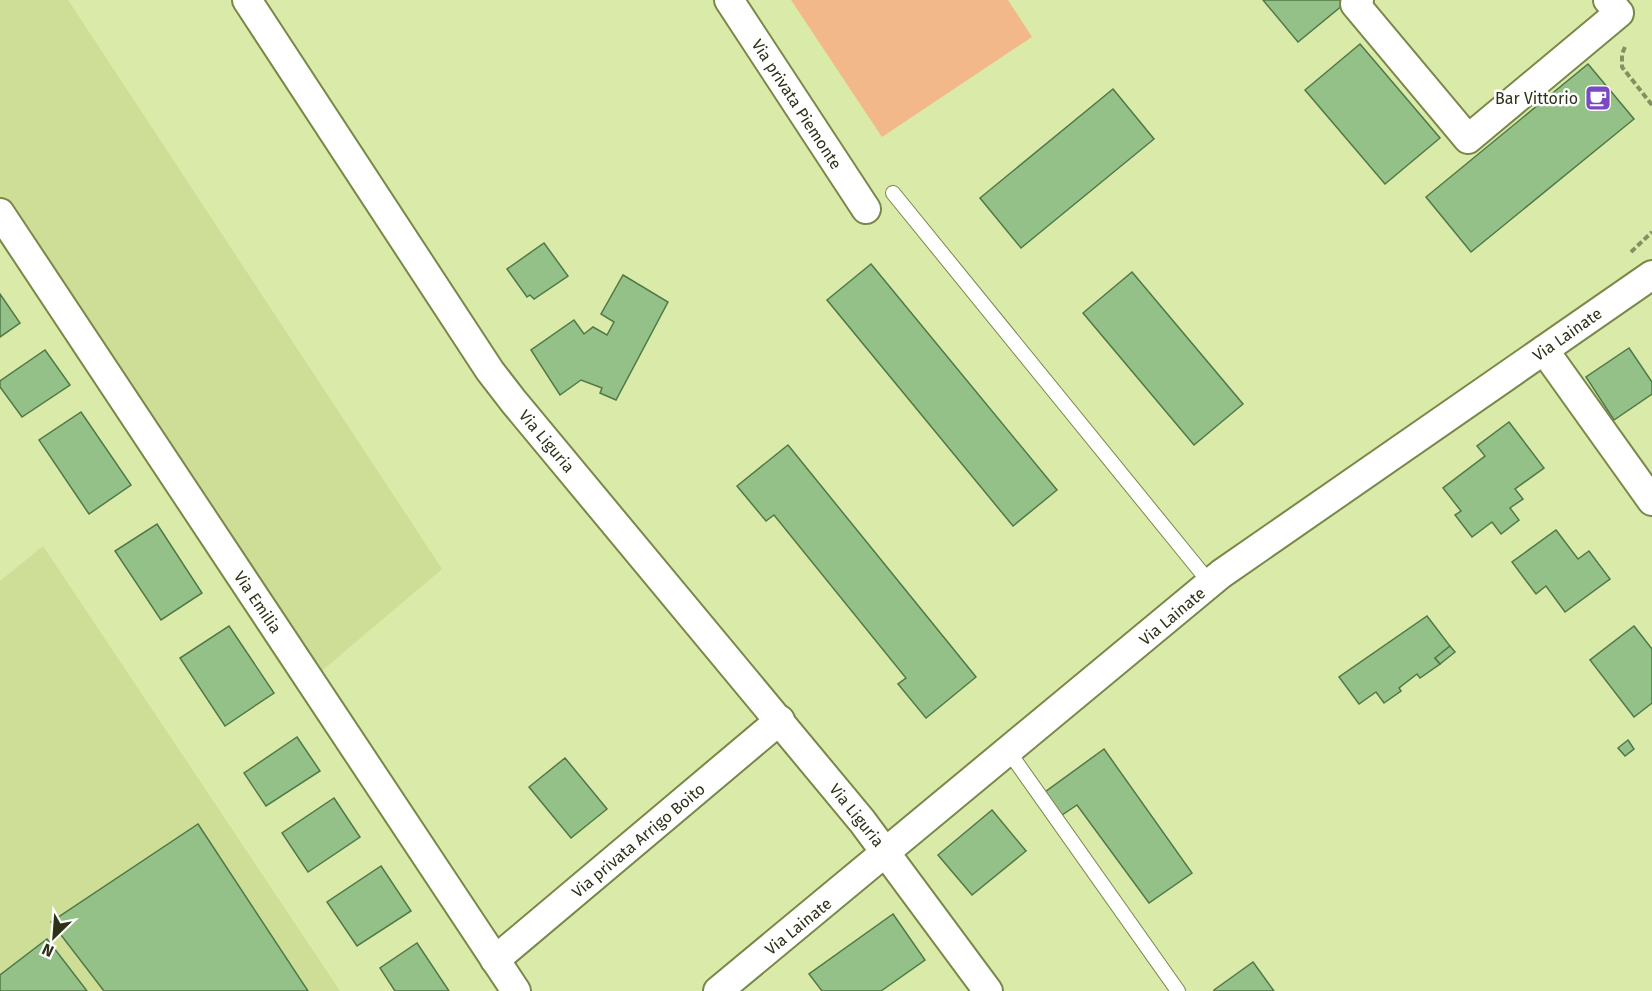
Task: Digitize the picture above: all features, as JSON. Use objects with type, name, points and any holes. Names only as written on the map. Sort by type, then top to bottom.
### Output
[{"type":"street","name":"Via Liguria","points":[[247,0],[490,371],[780,720],[887,853],[988,991]]},
{"type":"street","name":"Via privata Piemonte","points":[[729,0],[866,209]]},
{"type":"street","points":[[1359,0],[1355,4],[1468,139],[1619,13],[1608,0]]},
{"type":"street","name":"Via Emilia","points":[[0,213],[516,991]]},
{"type":"street","name":"Via Lainate","points":[[718,991],[1210,584],[1652,275]]},
{"type":"street","points":[[1544,350],[1652,501]]},
{"type":"street","name":"Via privata Arrigo Boito","points":[[495,960],[780,720]]},
{"type":"lane","points":[[893,193],[1210,584]]},
{"type":"lane","points":[[1009,752],[1178,991]]},
{"type":"path","points":[[1626,45],[1622,54],[1622,67],[1652,105]]},
{"type":"shaded area","points":[[0,0],[68,0],[442,569],[311,680],[0,210]]},
{"type":"shaded area","points":[[791,0],[1008,0],[1032,37],[882,137]]},
{"type":"shaded area","points":[[43,546],[340,991],[0,991],[0,581]]},
{"type":"building","points":[[1263,0],[1349,0],[1298,42]]},
{"type":"building","points":[[1360,44],[1440,138],[1385,184],[1305,90]]},
{"type":"building","points":[[1588,64],[1634,119],[1471,252],[1426,197]]},
{"type":"building","points":[[1113,89],[1154,139],[1021,248],[980,198]]},
{"type":"building","points":[[544,243],[568,276],[534,299],[530,295],[527,297],[507,269]]},
{"type":"building","points":[[871,264],[1057,490],[1013,526],[827,300]]},
{"type":"building","points":[[1132,272],[1243,404],[1194,445],[1083,313]]},
{"type":"building","points":[[623,275],[668,302],[616,400],[600,393],[602,388],[581,380],[560,395],[531,350],[574,320],[584,334],[593,327],[607,335],[614,322],[601,314]]},
{"type":"building","points":[[0,294],[20,323],[0,337]]},
{"type":"building","points":[[1629,348],[1652,382],[1652,394],[1614,420],[1586,377]]},
{"type":"building","points":[[45,350],[70,385],[22,417],[0,387],[0,381]]},
{"type":"building","points":[[81,412],[131,485],[89,514],[39,440]]},
{"type":"building","points":[[1509,422],[1544,468],[1515,489],[1523,499],[1510,508],[1519,520],[1501,534],[1492,522],[1472,537],[1455,515],[1461,511],[1443,488],[1485,456],[1477,446]]},
{"type":"building","points":[[788,445],[976,677],[926,718],[898,684],[906,678],[774,515],[766,521],[737,486]]},
{"type":"building","points":[[157,524],[202,593],[161,620],[115,551]]},
{"type":"building","points":[[1556,530],[1578,559],[1589,551],[1610,579],[1565,612],[1546,586],[1536,594],[1512,562]]},
{"type":"building","points":[[1427,616],[1450,646],[1435,658],[1440,664],[1420,678],[1417,674],[1399,688],[1401,691],[1384,703],[1376,692],[1359,704],[1339,677]]},
{"type":"building","points":[[229,626],[274,693],[225,726],[180,658]]},
{"type":"building","points":[[1634,626],[1652,649],[1652,703],[1634,717],[1590,660]]},
{"type":"building","points":[[1450,646],[1455,652],[1440,664],[1435,658]]},
{"type":"building","points":[[297,737],[320,771],[266,806],[244,773]]},
{"type":"building","points":[[1628,740],[1634,749],[1625,756],[1618,748]]},
{"type":"building","points":[[1104,749],[1192,873],[1149,903],[1077,805],[1062,815],[1045,792]]},
{"type":"building","points":[[565,758],[607,809],[571,838],[529,787]]},
{"type":"building","points":[[334,798],[360,837],[308,872],[282,833]]},
{"type":"building","points":[[992,810],[1026,851],[972,895],[938,855]]},
{"type":"building","points":[[198,824],[308,991],[104,991],[51,922]]},
{"type":"building","points":[[381,866],[411,911],[357,946],[327,902]]},
{"type":"building","points":[[893,914],[925,960],[881,991],[822,991],[809,974]]},
{"type":"building","points":[[47,939],[87,991],[0,991],[0,975]]},
{"type":"building","points":[[417,943],[449,991],[395,991],[380,968]]},
{"type":"building","points":[[1253,962],[1274,991],[1214,990]]},
{"type":"place","name":"Bar Vittorio","points":[[1598,98]]}]
